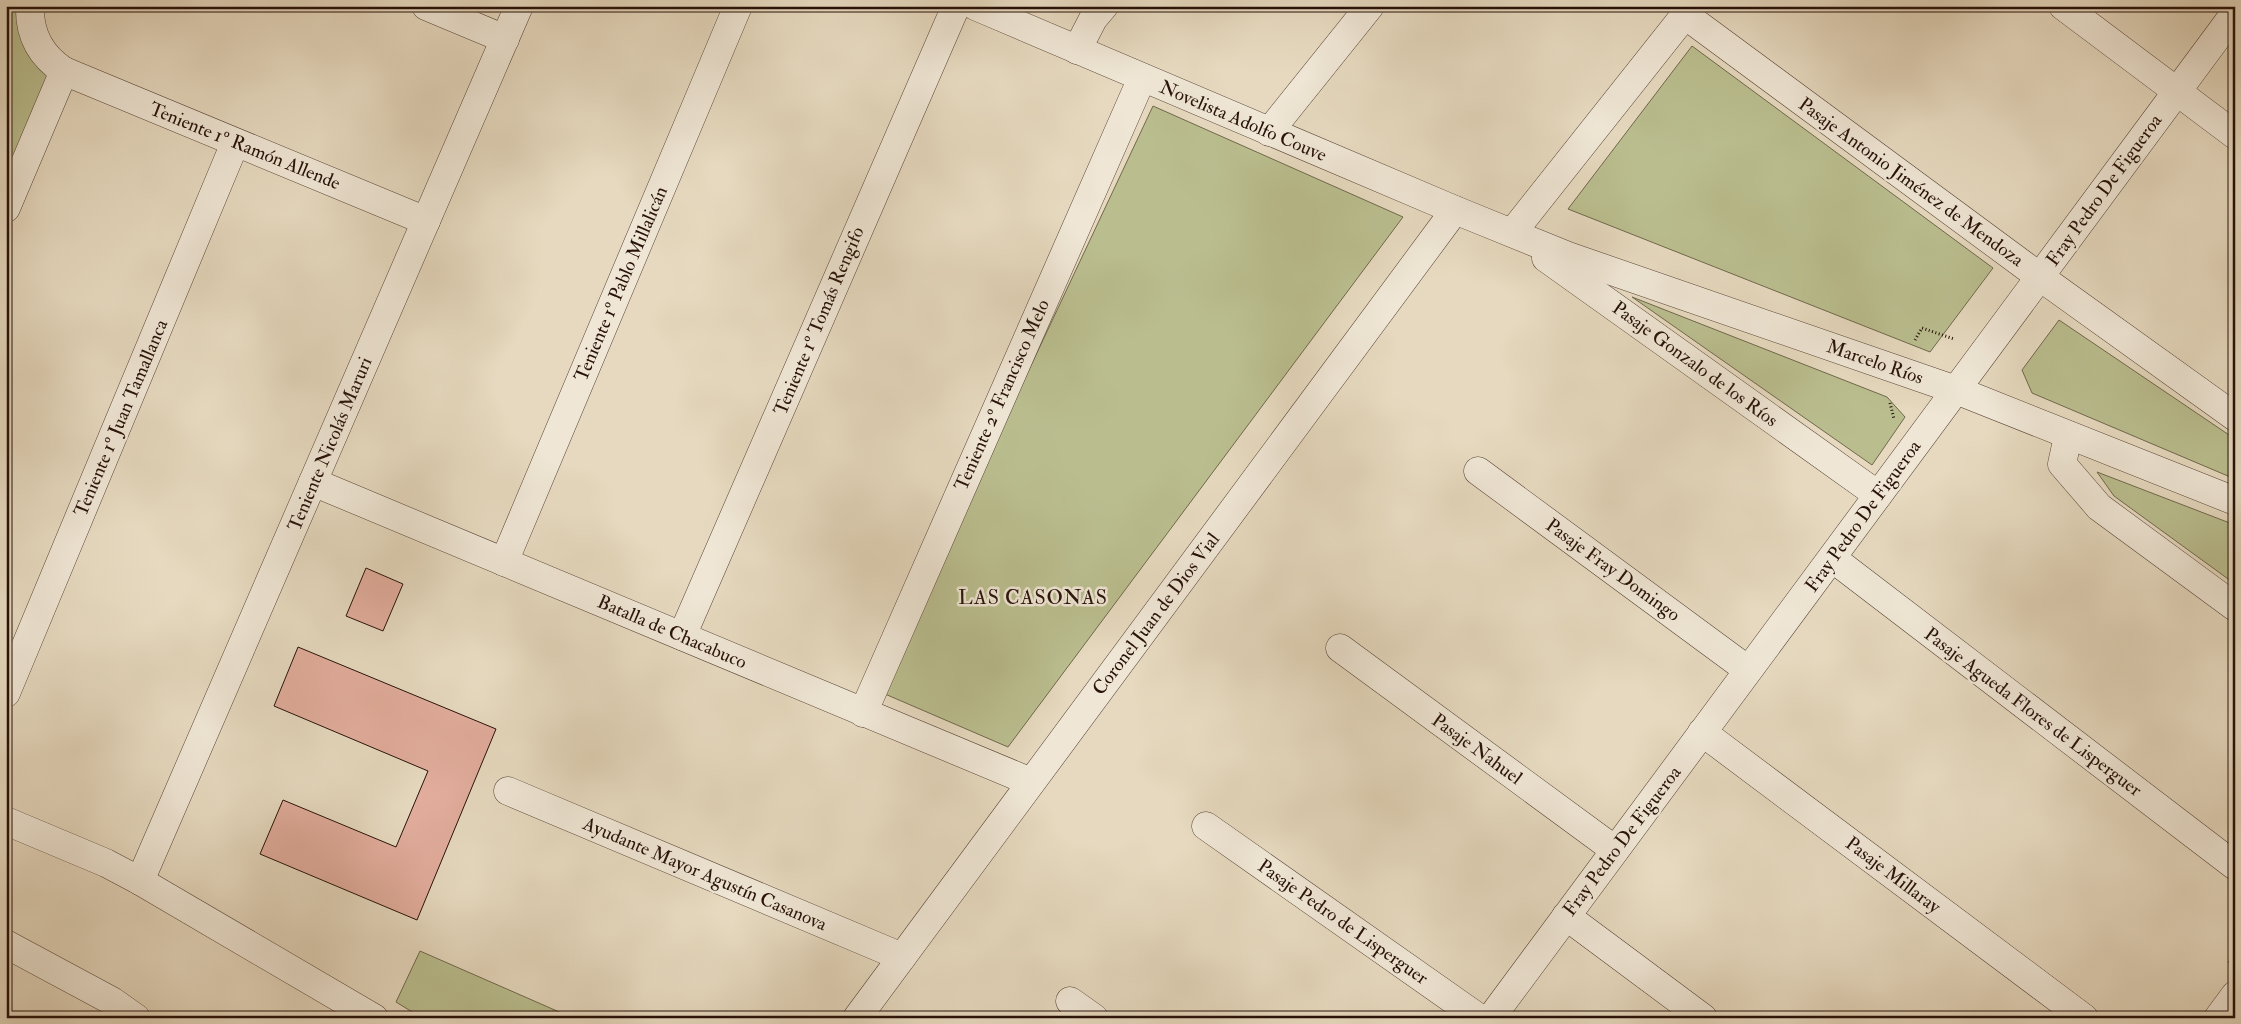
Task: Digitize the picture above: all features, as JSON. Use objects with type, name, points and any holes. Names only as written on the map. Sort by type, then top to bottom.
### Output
[{"type":"street","name":"Teniente 1º Ramón Allende","points":[[30,6],[30,23],[34,38],[41,52],[51,63],[64,71],[426,220]]},
{"type":"street","points":[[426,6],[505,39]]},
{"type":"street","name":"Teniente Nicolás Maruri","points":[[140,881],[519,6]]},
{"type":"street","name":"Teniente 1º Pablo Millalicán","points":[[504,562],[738,6]]},
{"type":"street","name":"Teniente 1º Tomás Rengifo","points":[[682,636],[956,6]]},
{"type":"street","name":"Novelista Adolfo Couve","points":[[975,6],[1512,234]]},
{"type":"street","points":[[1077,50],[1093,19],[1104,6]]},
{"type":"street","points":[[1270,132],[1370,6]]},
{"type":"street","points":[[2063,6],[2235,135]]},
{"type":"street","points":[[1512,234],[1688,11]]},
{"type":"street","name":"Pasaje Antonio Jiménez de Mendoza","points":[[1688,11],[2040,277],[2235,417]]},
{"type":"street","name":"Fray Pedro De Figueroa","points":[[1491,1018],[2235,13]]},
{"type":"street","points":[[6,208],[64,71]]},
{"type":"street","name":"Teniente 2º Francisco Melo","points":[[863,713],[1142,78]]},
{"type":"street","name":"Teniente 1º Juan Tamallanca","points":[[6,692],[235,143]]},
{"type":"street","name":"Coronel Juan de Dios Vial","points":[[857,1018],[1455,210]]},
{"type":"street","name":"Marcelo Ríos","points":[[1512,234],[1577,259],[1956,390],[2235,501]]},
{"type":"street","name":"Pasaje Gonzalo de los Ríos","points":[[1512,234],[1878,495]]},
{"type":"street","points":[[2068,436],[2062,464],[2099,507],[2235,608]]},
{"type":"street","name":"Pasaje Fray Domingo","points":[[1478,471],[1748,670]]},
{"type":"street","name":"Batalla de Chacabuco","points":[[313,482],[1031,782]]},
{"type":"street","name":"Pasaje Agueda Flores de Lisperguer","points":[[1832,558],[2235,866]]},
{"type":"street","name":"Pasaje Nahuel","points":[[1340,648],[1615,850]]},
{"type":"street","name":"Pasaje Millaray","points":[[1702,732],[2084,1018]]},
{"type":"street","name":"Ayudante Mayor Agustín Casanova","points":[[508,790],[902,957]]},
{"type":"street","points":[[6,821],[106,863],[140,881],[374,1018]]},
{"type":"street","name":"Pasaje Pedro de Lisperguer","points":[[1206,826],[1479,1018]]},
{"type":"street","points":[[1566,916],[1702,1018]]},
{"type":"street","points":[[6,944],[112,1001],[136,1018]]},
{"type":"street","points":[[2218,1018],[2235,995]]},
{"type":"street","points":[[1070,1001],[1094,1018]]},
{"type":"green space","points":[[6,6],[23,6],[56,74],[6,193]]},
{"type":"green space","points":[[1692,46],[1993,268],[1930,352],[1568,209]]},
{"type":"green space","points":[[1153,106],[1403,217],[1008,747],[878,691]]},
{"type":"green space","points":[[1632,297],[1887,397],[1905,417],[1872,465]]},
{"type":"green space","points":[[2059,320],[2235,439],[2235,479],[2032,393],[2022,370]]},
{"type":"green space","points":[[2097,472],[2235,525],[2235,584],[2114,496]]},
{"type":"green space","points":[[420,951],[573,1018],[422,1018],[396,1002]]},
{"type":"building","points":[[366,568],[403,584],[383,631],[346,616]]},
{"type":"building","points":[[298,647],[496,729],[417,920],[260,854],[283,800],[396,847],[428,771],[274,706]]},
{"type":"district","name":"LAS CASONAS","points":[[1033,597]]}]
